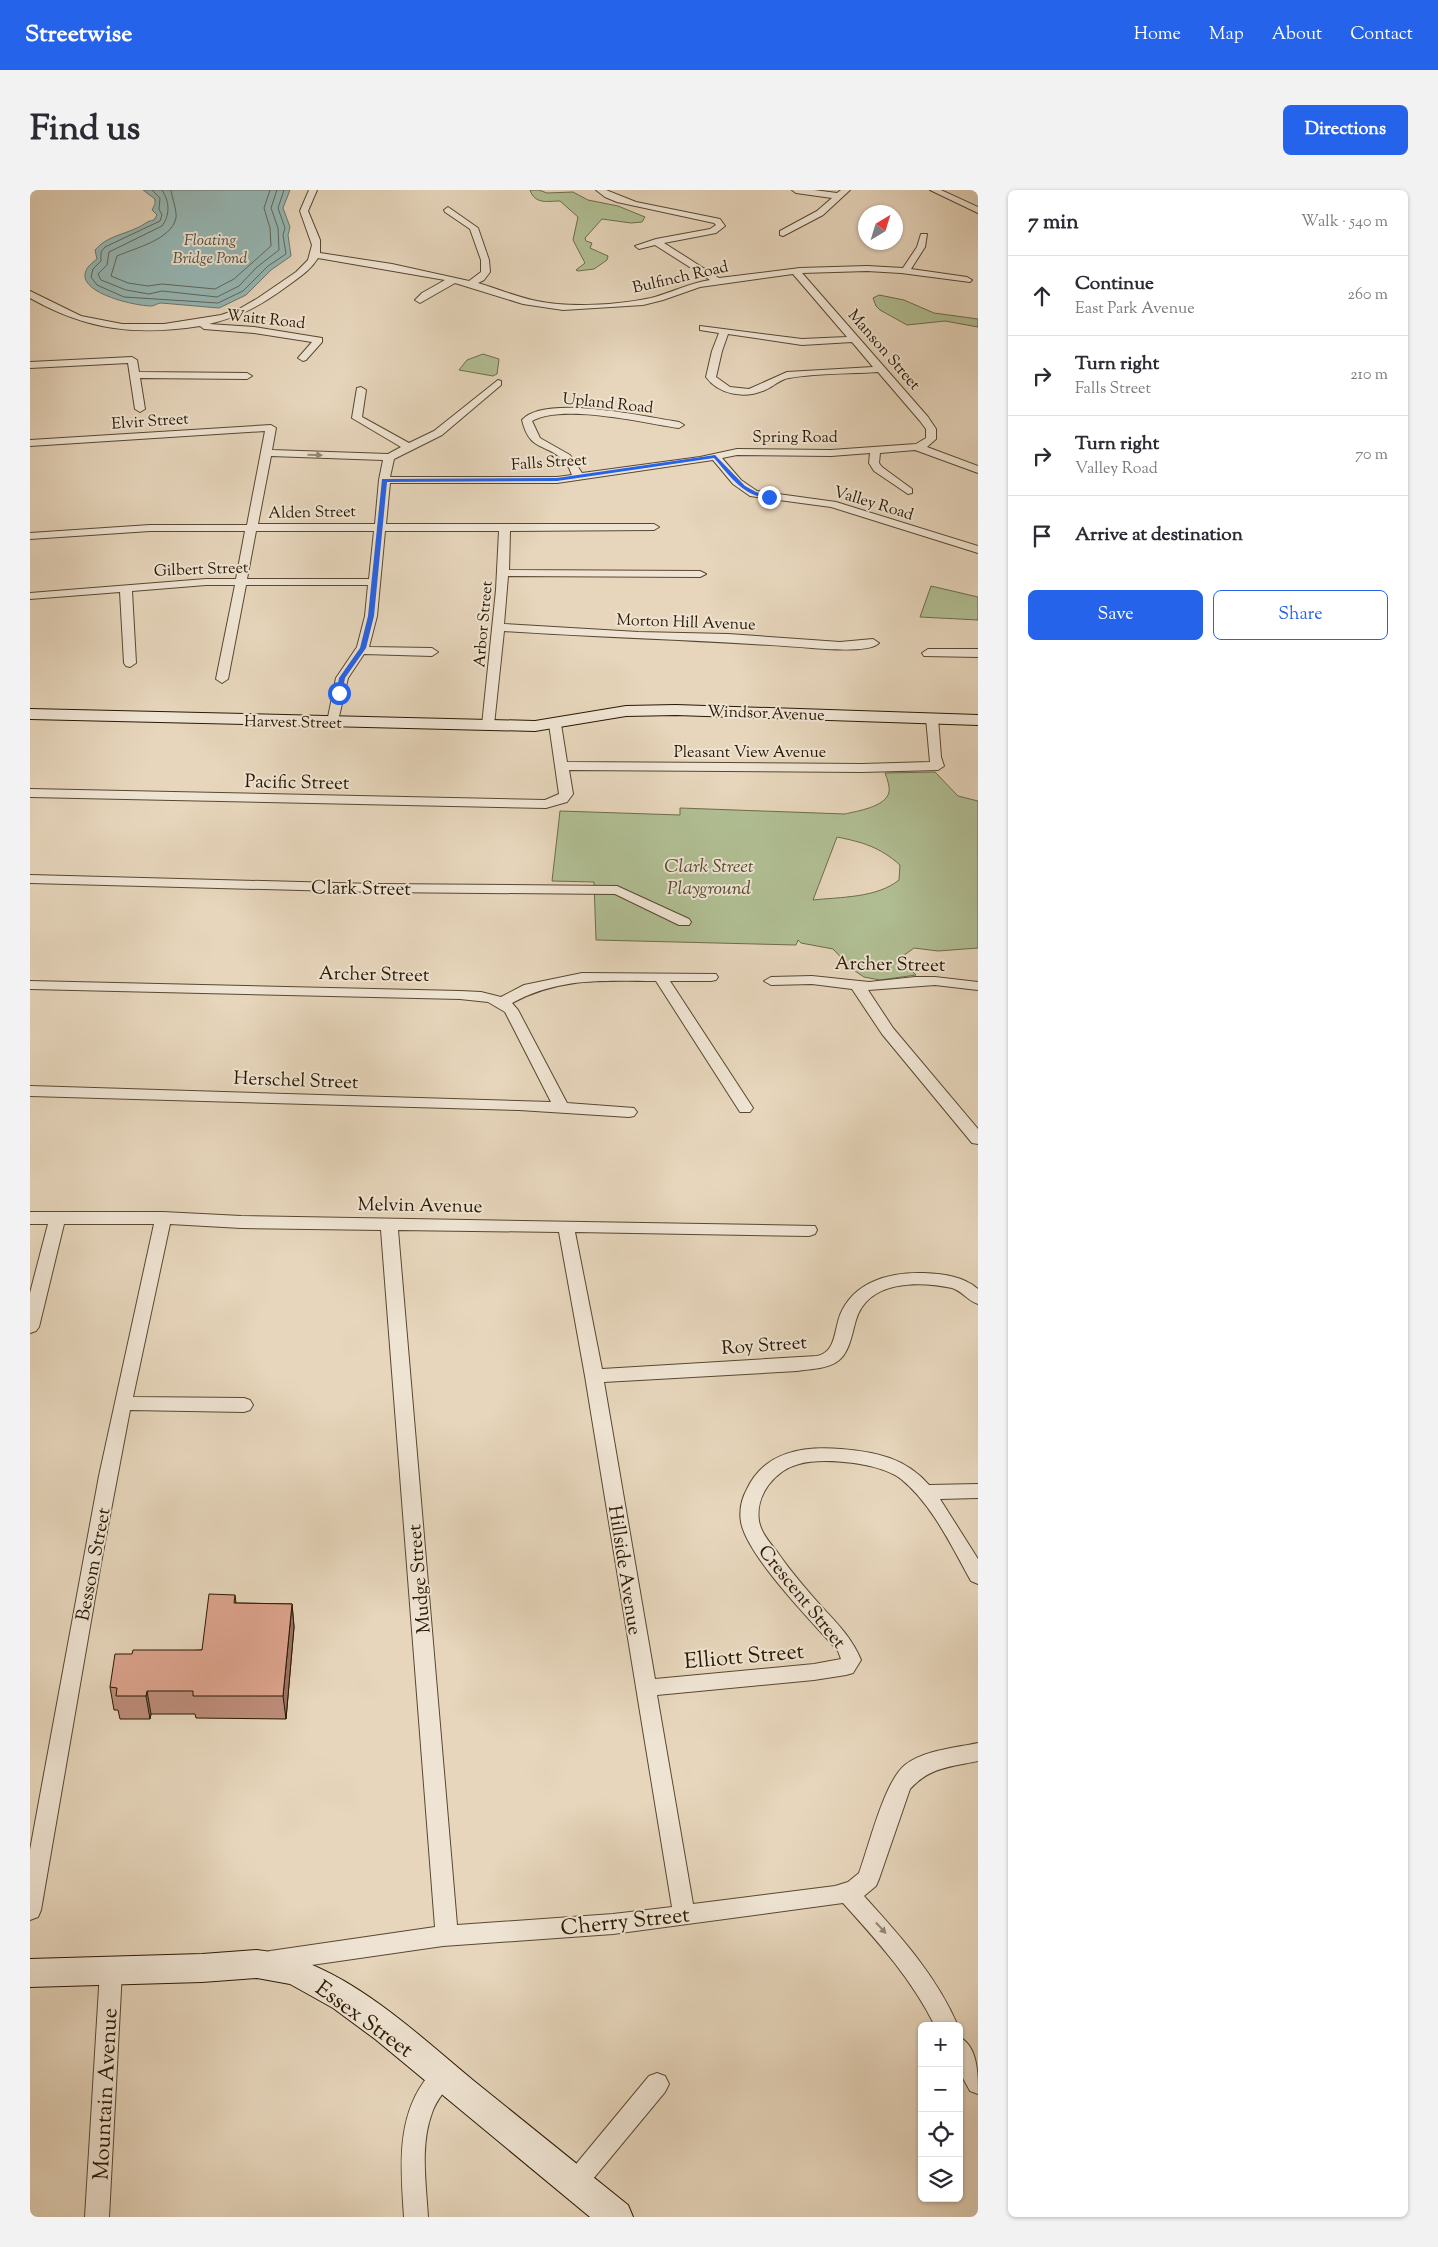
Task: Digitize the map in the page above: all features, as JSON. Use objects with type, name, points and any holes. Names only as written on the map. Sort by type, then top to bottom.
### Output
[{"type":"street","points":[[30,294],[61,311],[98,323],[147,327],[185,324],[226,316],[254,305],[300,273],[316,254],[316,240],[306,220],[304,210],[313,190]]},
{"type":"street","points":[[600,190],[605,195],[623,200],[708,218],[717,221],[721,226],[713,231],[639,246]]},
{"type":"street","points":[[796,190],[843,193]]},
{"type":"street","points":[[934,190],[978,210]]},
{"type":"street","points":[[783,233],[814,216],[843,193]]},
{"type":"street","points":[[448,210],[474,228],[485,260],[486,272],[481,278],[470,284]]},
{"type":"street","points":[[905,271],[921,247],[924,236]]},
{"type":"street","points":[[656,242],[718,281]]},
{"type":"street","name":"Bulfinch Road","points":[[316,254],[396,266],[470,284],[533,305],[564,307],[651,301],[687,286],[795,271],[905,271],[968,280]]},
{"type":"street","name":"Manson Street","points":[[795,271],[920,413],[931,429],[931,439],[916,447]]},
{"type":"street","points":[[420,300],[425,295],[452,280]]},
{"type":"street","name":"Waitt Road","points":[[185,324],[254,330],[319,340],[302,358]]},
{"type":"street","points":[[703,328],[802,342],[855,339]]},
{"type":"street","points":[[725,332],[712,371],[714,382],[719,386],[736,391],[752,391],[762,388],[775,379],[787,376],[881,369]]},
{"type":"street","points":[[30,366],[132,360],[140,409]]},
{"type":"street","points":[[135,375],[247,376]]},
{"type":"street","points":[[222,679],[266,454],[390,457],[438,433],[498,383]]},
{"type":"street","points":[[361,390],[356,418],[410,448]]},
{"type":"street","name":"Upland Road","points":[[579,477],[570,460],[538,442],[529,432],[527,420],[538,414],[580,411],[679,425]]},
{"type":"street","name":"Elvir Street","points":[[30,443],[271,428],[266,454]]},
{"type":"street","name":"Spring Road","points":[[715,456],[737,452],[799,453],[916,447],[977,469]]},
{"type":"street","points":[[875,450],[874,463],[878,468],[908,491]]},
{"type":"street","name":"Falls Street","points":[[384,480],[536,481],[579,477],[715,456]]},
{"type":"street","name":"Valley Road","points":[[715,456],[737,482],[754,494],[832,504],[948,542]]},
{"type":"street","points":[[333,722],[342,678],[361,650],[371,616],[384,480],[387,460],[390,457]]},
{"type":"street","name":"Arbor Street","points":[[488,725],[503,572],[504,526]]},
{"type":"street","name":"Alden Street","points":[[30,536],[132,528],[654,527]]},
{"type":"street","points":[[948,542],[978,550]]},
{"type":"street","points":[[503,572],[700,574]]},
{"type":"street","name":"Gilbert Street","points":[[30,596],[242,581],[374,582]]},
{"type":"street","points":[[126,588],[130,663]]},
{"type":"street","name":"Morton Hill Avenue","points":[[498,628],[638,636],[728,638],[840,646],[872,643]]},
{"type":"street","points":[[361,650],[432,652]]},
{"type":"street","points":[[928,653],[978,653]]},
{"type":"street","name":"Windsor Avenue","points":[[555,724],[613,712],[641,710],[978,720]]},
{"type":"street","name":"Harvest Street","points":[[30,714],[488,725],[555,724]]},
{"type":"street","name":"Pleasant View Avenue","points":[[562,766],[871,768],[938,766],[935,757],[932,718]]},
{"type":"street","points":[[555,724],[562,766]]},
{"type":"street","name":"Pacific Street","points":[[30,793],[546,804],[562,799],[566,794],[562,766]]},
{"type":"street","name":"Clark Street","points":[[30,879],[374,888],[617,890],[684,922]]},
{"type":"street","points":[[562,1108],[512,1013],[503,1002],[529,988],[582,977],[711,977]]},
{"type":"street","points":[[660,977],[745,1108]]},
{"type":"street","name":"Archer Street","points":[[772,981],[812,980],[858,986],[915,981],[978,986]]},
{"type":"street","name":"Archer Street","points":[[30,985],[477,996],[493,998],[503,1002]]},
{"type":"street","points":[[858,986],[887,1031],[978,1139]]},
{"type":"street","name":"Herschel Street","points":[[30,1091],[562,1108],[629,1112]]},
{"type":"street","name":"Melvin Avenue","points":[[30,1218],[163,1218],[390,1224],[810,1230]]},
{"type":"street","name":"Bessom Street","points":[[30,1910],[78,1640],[145,1296],[163,1218]]},
{"type":"street","points":[[30,1327],[57,1219]]},
{"type":"street","name":"Mudge Street","points":[[390,1224],[447,1935]]},
{"type":"street","name":"Hillside Avenue","points":[[566,1226],[594,1376],[684,1915]]},
{"type":"street","name":"Roy Street","points":[[594,1376],[797,1364],[824,1360],[834,1355],[838,1348],[849,1313],[856,1302],[863,1294],[874,1288],[890,1281],[911,1278],[978,1286]]},
{"type":"street","points":[[960,1284],[978,1298]]},
{"type":"street","points":[[124,1403],[244,1405]]},
{"type":"street","name":"Crescent Street","points":[[846,1667],[851,1660],[846,1647],[758,1541],[750,1521],[754,1494],[768,1470],[789,1460],[809,1454],[872,1458],[886,1463],[907,1474],[924,1492],[978,1576]]},
{"type":"street","points":[[924,1492],[978,1491]]},
{"type":"street","name":"Elliott Street","points":[[646,1688],[814,1672],[846,1667]]},
{"type":"street","name":"Cherry Street","points":[[235,1965],[447,1935],[613,1924],[835,1896],[855,1890],[868,1879],[901,1784],[913,1771],[928,1763],[978,1752]]},
{"type":"street","points":[[847,1892],[906,1958],[928,1989],[945,2022]]},
{"type":"street","name":"Essex Street","points":[[30,1973],[202,1968],[235,1965],[275,1966],[297,1972],[344,1998],[386,2028],[442,2076],[616,2217]]},
{"type":"street","name":"Mountain Avenue","points":[[97,2217],[111,1971]]},
{"type":"street","points":[[963,2055],[978,2083]]},
{"type":"street","points":[[416,2217],[413,2165],[416,2125],[424,2103],[442,2076]]},
{"type":"street","points":[[575,2183],[657,2084]]},
{"type":"green space","points":[[530,190],[539,190],[547,193],[573,192],[588,200],[618,206],[645,217],[642,222],[631,223],[602,219],[585,238],[586,241],[592,243],[590,248],[608,256],[607,260],[594,269],[578,271],[576,270],[585,263],[573,240],[578,217],[560,201],[539,200],[532,195]]},
{"type":"green space","points":[[879,295],[904,300],[934,313],[978,319],[978,327],[945,321],[907,325],[876,306],[873,298]]},
{"type":"green space","points":[[483,354],[499,359],[497,374],[493,376],[459,370],[467,360]]},
{"type":"green space","points":[[931,586],[978,597],[978,620],[920,617]]},
{"type":"green space","name":"Clark Street Playground","points":[[935,772],[958,796],[978,801],[978,948],[938,951],[914,948],[903,956],[906,965],[916,975],[880,980],[864,977],[852,969],[833,949],[801,943],[798,940],[796,945],[596,940],[594,882],[552,881],[560,811],[680,815],[680,808],[845,814],[870,808],[887,797],[889,788],[885,773]],"holes":[[[837,837],[863,843],[893,859],[900,865],[899,880],[890,886],[869,893],[813,900]]]},
{"type":"water","name":"Floating Bridge Pond","points":[[143,190],[290,190],[283,208],[290,227],[288,235],[291,256],[271,270],[246,295],[219,308],[161,303],[152,306],[111,298],[92,287],[86,281],[85,274],[88,267],[97,259],[95,250],[100,245],[154,220],[157,215],[152,210],[155,199]]},
{"type":"building","points":[[209,1594],[235,1595],[234,1603],[292,1604],[283,1696],[193,1696],[193,1691],[147,1691],[146,1696],[116,1696],[117,1688],[110,1687],[115,1654],[132,1654],[133,1650],[202,1650]]},
{"type":"route","points":[[339,693],[342,678],[363,648],[371,616],[384,480],[557,480],[700,460],[715,456],[743,487],[754,494],[769,497]]}]
